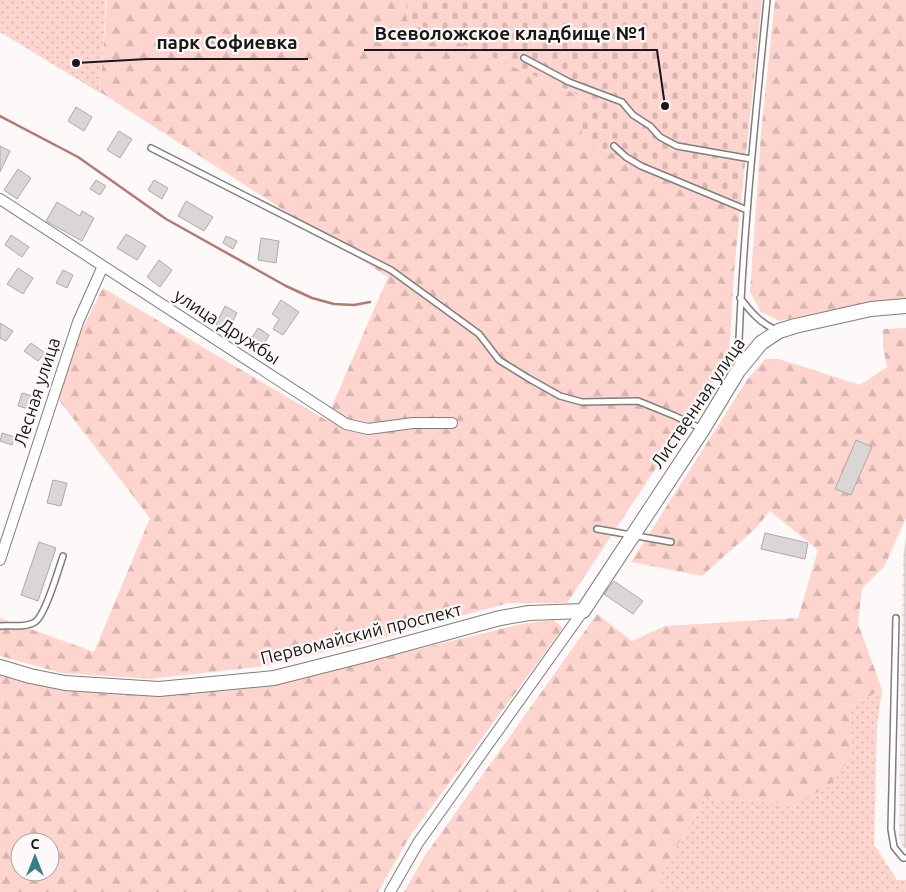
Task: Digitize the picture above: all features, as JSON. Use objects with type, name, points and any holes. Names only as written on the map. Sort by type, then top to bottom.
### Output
[{"type":"street","name":"улица Дружбы","points":[[0,199],[346,424],[368,429],[413,423],[452,423]]},
{"type":"street","name":"Лесная улица","points":[[0,560],[78,322],[103,266]]},
{"type":"street","name":"Лиственная улица","points":[[583,611],[703,429],[738,371],[761,343],[779,331],[795,326],[871,309],[906,306]]},
{"type":"street","name":"Первомайский проспект","points":[[0,666],[30,676],[65,683],[159,689],[274,678],[500,618],[529,613],[583,611]]},
{"type":"street","points":[[390,892],[418,843],[583,611]]},
{"type":"lane","points":[[738,371],[740,298],[751,158],[767,0]]},
{"type":"lane","points":[[524,58],[568,82],[622,102],[633,115],[650,126],[660,137],[677,146],[751,158]]},
{"type":"lane","points":[[614,146],[626,157],[642,166],[747,210]]},
{"type":"lane","points":[[151,148],[391,270],[479,334],[499,360],[560,396],[582,402],[638,401],[703,429]]},
{"type":"lane","points":[[740,298],[752,314],[766,326],[779,331]]},
{"type":"lane","points":[[597,529],[670,542]]},
{"type":"lane","points":[[0,626],[27,625],[37,621],[43,612],[63,556]]},
{"type":"lane","points":[[896,618],[891,829],[894,847],[903,858],[906,858]]},
{"type":"shaded area","points":[[906,538],[906,848],[903,848],[899,836],[903,557]]},
{"type":"green space","points":[[0,0],[106,0],[100,93],[0,32]]},
{"type":"green space","points":[[107,0],[406,0],[407,20],[578,95],[583,140],[740,211],[729,357],[567,603],[508,603],[367,642],[265,666],[150,679],[62,673],[0,656],[0,618],[94,652],[150,518],[58,399],[79,335],[103,288],[326,420],[388,277],[100,92]]},
{"type":"green space","points":[[406,0],[762,0],[740,211],[583,140],[578,95],[407,20]]},
{"type":"green space","points":[[775,0],[906,0],[906,300],[826,311],[779,321],[761,312],[750,292],[761,133]]},
{"type":"green space","points":[[906,328],[906,518],[884,567],[862,588],[858,624],[882,689],[850,707],[852,756],[829,786],[795,804],[705,797],[656,883],[660,892],[404,892],[424,857],[597,614],[632,641],[665,626],[798,618],[818,550],[770,511],[756,528],[702,576],[631,562],[747,380],[765,359],[779,359],[860,385],[887,367],[883,347],[883,329]]},
{"type":"green space","points":[[554,620],[563,628],[410,836],[378,892],[0,892],[0,673],[33,684],[80,691],[160,696],[275,684],[521,624]]},
{"type":"green space","points":[[882,689],[877,727],[874,844],[897,880],[906,880],[906,892],[660,892],[656,883],[705,797],[795,804],[852,756],[850,707]]},
{"type":"building","points":[[76,107],[92,117],[84,131],[68,121]]},
{"type":"building","points":[[119,131],[132,139],[120,158],[107,150]]},
{"type":"building","points":[[0,146],[10,151],[0,172]]},
{"type":"building","points":[[18,169],[31,178],[17,199],[4,190]]},
{"type":"building","points":[[96,180],[106,186],[100,195],[90,189]]},
{"type":"building","points":[[154,180],[168,188],[162,199],[148,190]]},
{"type":"building","points":[[186,201],[213,217],[204,231],[178,216]]},
{"type":"building","points":[[57,202],[80,216],[82,211],[94,218],[82,241],[46,221]]},
{"type":"building","points":[[126,234],[146,246],[137,260],[117,248]]},
{"type":"building","points":[[11,235],[29,247],[22,257],[5,245]]},
{"type":"building","points":[[226,236],[237,241],[233,249],[223,243]]},
{"type":"building","points":[[261,238],[279,241],[276,263],[258,260]]},
{"type":"building","points":[[159,260],[172,270],[160,287],[147,277]]},
{"type":"building","points":[[18,268],[33,278],[23,294],[7,284]]},
{"type":"building","points":[[63,270],[73,275],[67,288],[56,283]]},
{"type":"building","points":[[281,300],[299,312],[283,335],[273,329],[279,319],[272,314]]},
{"type":"building","points":[[225,306],[237,313],[228,331],[216,325]]},
{"type":"building","points":[[0,323],[13,331],[6,341],[0,338]]},
{"type":"building","points":[[258,328],[269,335],[260,351],[248,344]]},
{"type":"building","points":[[31,343],[45,353],[38,361],[24,351]]},
{"type":"building","points":[[22,393],[33,396],[29,409],[18,406]]},
{"type":"building","points":[[2,433],[15,437],[12,445],[0,441]]},
{"type":"building","points":[[856,440],[872,447],[851,495],[835,489]]},
{"type":"building","points":[[53,480],[67,483],[61,506],[47,503]]},
{"type":"building","points":[[765,533],[808,543],[805,559],[761,549]]},
{"type":"building","points":[[39,542],[56,548],[38,601],[21,595]]},
{"type":"building","points":[[614,581],[643,601],[633,614],[604,594]]},
{"type":"waterway","points":[[0,116],[78,157],[166,219],[286,286],[312,298],[334,304],[354,305],[370,302]]},
{"type":"place","name":"парк Софиевка","points":[[76,63]]},
{"type":"place","name":"Всеволожское кладбище №1","points":[[665,106]]}]
